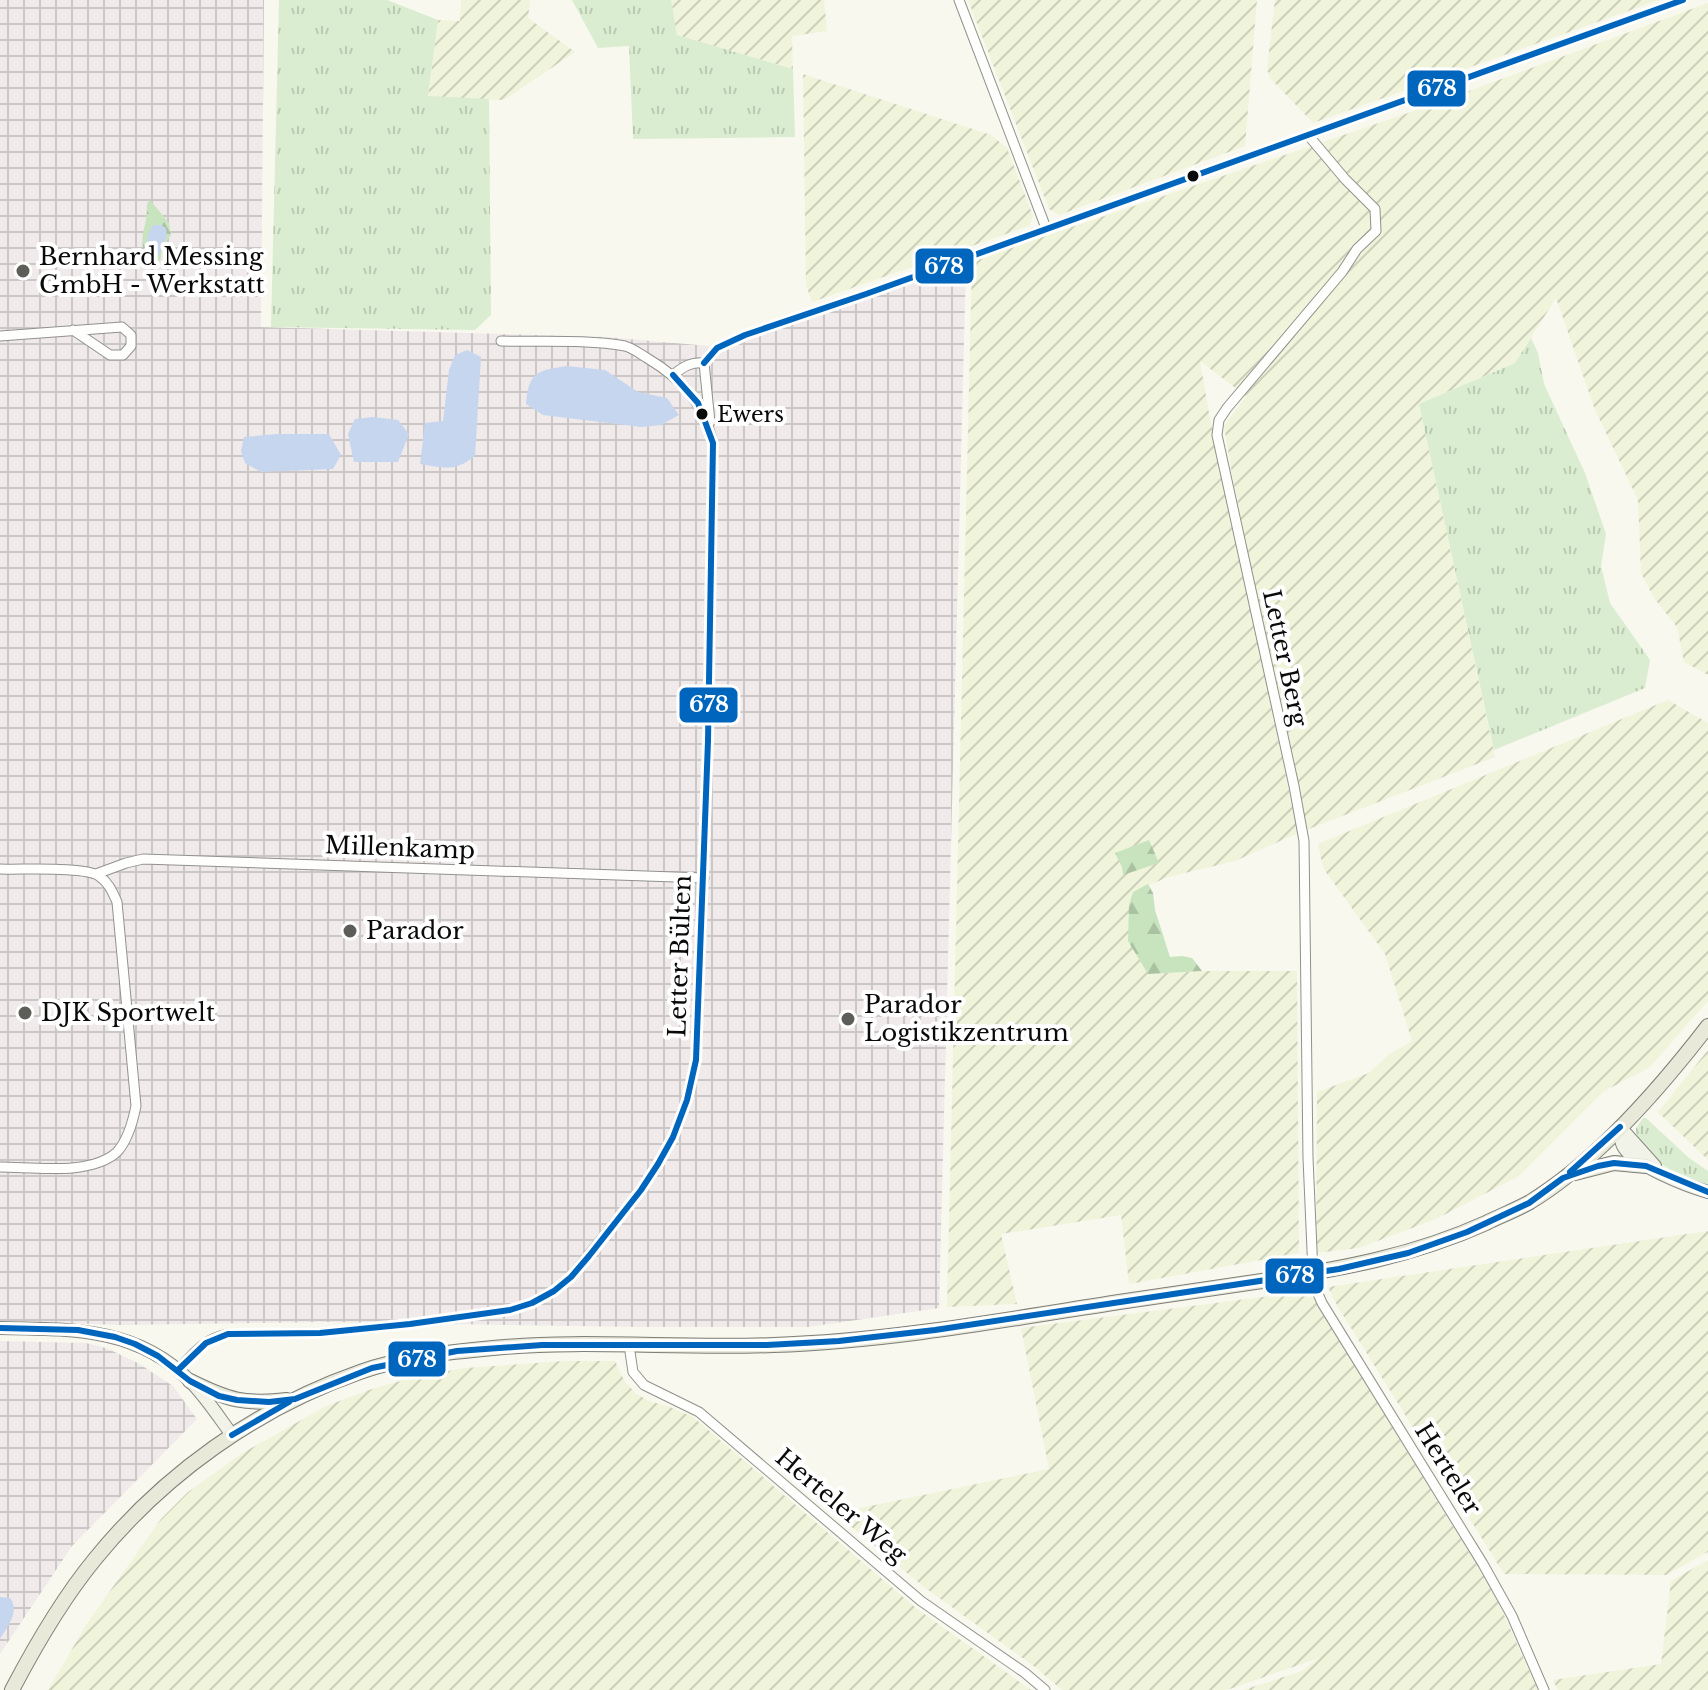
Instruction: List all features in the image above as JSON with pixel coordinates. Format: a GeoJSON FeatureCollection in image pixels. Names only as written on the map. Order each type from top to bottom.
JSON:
{"type":"FeatureCollection","features":[{"type":"Feature","properties":{"kind":"main road"},"geometry":{"type":"LineString","coordinates":[[12,1690],[53,1620],[93,1561],[173,1479],[232,1435],[295,1399],[361,1372],[435,1355],[512,1346],[767,1345],[879,1337],[1366,1264],[1438,1243],[1529,1203],[1563,1178],[1620,1127],[1708,1026]]}},
{"type":"Feature","properties":{"kind":"main road"},"geometry":{"type":"LineString","coordinates":[[1563,1178],[1614,1163],[1646,1166]]}},
{"type":"Feature","properties":{"kind":"main road"},"geometry":{"type":"LineString","coordinates":[[190,1381],[219,1396],[237,1400],[269,1402],[295,1399]]}},
{"type":"Feature","properties":{"kind":"street"},"geometry":{"type":"LineString","coordinates":[[959,0],[1046,228]]}},
{"type":"Feature","properties":{"kind":"street"},"geometry":{"type":"LineString","coordinates":[[711,433],[704,363],[717,348],[745,335],[1683,0]]}},
{"type":"Feature","properties":{"kind":"street","name":"Letter Berg"},"geometry":{"type":"LineString","coordinates":[[1308,135],[1375,209],[1376,231],[1357,249],[1342,272],[1227,408],[1219,420],[1217,435],[1304,841],[1308,1158],[1313,1273]]}},
{"type":"Feature","properties":{"kind":"street"},"geometry":{"type":"LineString","coordinates":[[0,336],[73,330],[122,327],[131,335],[131,346],[123,355],[110,355],[73,330]]}},
{"type":"Feature","properties":{"kind":"street","name":"Letter Bülten"},"geometry":{"type":"LineString","coordinates":[[178,1370],[203,1344],[213,1337],[228,1334],[320,1333],[410,1324],[510,1310],[532,1303],[571,1277],[641,1190],[673,1137],[687,1100],[696,1060],[704,878],[713,474],[711,433],[698,403],[673,375],[628,347],[501,341]]}},
{"type":"Feature","properties":{"kind":"street"},"geometry":{"type":"LineString","coordinates":[[673,375],[683,366],[694,362],[704,363]]}},
{"type":"Feature","properties":{"kind":"street","name":"Millenkamp"},"geometry":{"type":"LineString","coordinates":[[96,874],[143,859],[704,878]]}},
{"type":"Feature","properties":{"kind":"street"},"geometry":{"type":"LineString","coordinates":[[0,869],[81,871],[96,874],[109,884],[117,902],[136,1106],[132,1126],[118,1151],[106,1160],[75,1168],[0,1167]]}},
{"type":"Feature","properties":{"kind":"street"},"geometry":{"type":"LineString","coordinates":[[1620,1127],[1621,1141],[1631,1156],[1646,1166],[1708,1192]]}},
{"type":"Feature","properties":{"kind":"street"},"geometry":{"type":"LineString","coordinates":[[1620,1127],[1664,1173]]}},
{"type":"Feature","properties":{"kind":"street","name":"Herteler"},"geometry":{"type":"LineString","coordinates":[[1313,1273],[1322,1303],[1512,1616],[1544,1690]]}},
{"type":"Feature","properties":{"kind":"street"},"geometry":{"type":"LineString","coordinates":[[0,1328],[78,1330],[109,1335],[146,1349],[190,1381],[232,1435]]}},
{"type":"Feature","properties":{"kind":"street","name":"Herteler Weg"},"geometry":{"type":"LineString","coordinates":[[629,1345],[633,1372],[644,1385],[699,1412],[921,1601],[1045,1690]]}},
{"type":"Feature","properties":{"kind":"shaded area"},"geometry":{"type":"Polygon","coordinates":[[[0,0],[264,0],[261,327],[606,337],[721,347],[966,264],[939,1308],[808,1327],[327,1322],[121,1325],[0,1321],[0,0]]]}},
{"type":"Feature","properties":{"kind":"shaded area"},"geometry":{"type":"Polygon","coordinates":[[[0,1341],[86,1343],[106,1348],[138,1363],[173,1386],[197,1419],[72,1546],[0,1654],[0,1341]]]}},
{"type":"Feature","properties":{"kind":"green space"},"geometry":{"type":"Polygon","coordinates":[[[279,0],[387,0],[438,20],[428,96],[489,99],[491,315],[475,330],[271,327],[279,0]]]}},
{"type":"Feature","properties":{"kind":"green space"},"geometry":{"type":"Polygon","coordinates":[[[461,0],[530,0],[528,18],[575,52],[504,100],[428,97],[438,20],[460,21],[461,0]]]}},
{"type":"Feature","properties":{"kind":"green space"},"geometry":{"type":"Polygon","coordinates":[[[572,0],[671,0],[677,35],[793,69],[795,137],[633,139],[629,46],[598,48],[572,0]]]}},
{"type":"Feature","properties":{"kind":"green space"},"geometry":{"type":"Polygon","coordinates":[[[671,0],[824,0],[827,31],[792,36],[793,69],[677,35],[671,0]]]}},
{"type":"Feature","properties":{"kind":"green space"},"geometry":{"type":"Polygon","coordinates":[[[968,0],[1257,0],[1245,146],[1059,215],[1049,209],[968,0]]]}},
{"type":"Feature","properties":{"kind":"green space"},"geometry":{"type":"Polygon","coordinates":[[[1275,0],[1659,0],[1313,123],[1270,78],[1267,69],[1275,0]]]}},
{"type":"Feature","properties":{"kind":"green space"},"geometry":{"type":"Polygon","coordinates":[[[1708,3],[1708,675],[1684,662],[1677,627],[1654,598],[1641,573],[1638,500],[1595,410],[1556,298],[1515,363],[1419,404],[1495,757],[1306,830],[1224,426],[1246,396],[1200,361],[1298,833],[1235,861],[1168,877],[1133,892],[1148,974],[1297,971],[1299,1253],[1129,1284],[1121,1215],[1001,1234],[1017,1304],[947,1307],[972,261],[1420,109],[1708,3]]]}},
{"type":"Feature","properties":{"kind":"green space"},"geometry":{"type":"Polygon","coordinates":[[[803,74],[991,135],[1007,148],[1033,216],[1029,226],[812,302],[806,285],[803,74]]]}},
{"type":"Feature","properties":{"kind":"green space"},"geometry":{"type":"Polygon","coordinates":[[[150,200],[169,223],[171,235],[162,249],[160,263],[153,265],[145,262],[142,244],[150,200]]]}},
{"type":"Feature","properties":{"kind":"green space"},"geometry":{"type":"Polygon","coordinates":[[[1531,338],[1538,353],[1544,384],[1585,473],[1606,534],[1601,566],[1610,603],[1650,660],[1645,688],[1494,750],[1419,404],[1515,363],[1531,338]]]}},
{"type":"Feature","properties":{"kind":"green space"},"geometry":{"type":"Polygon","coordinates":[[[1668,700],[1708,723],[1708,1001],[1649,1068],[1604,1091],[1519,1176],[1436,1219],[1359,1248],[1316,1253],[1317,1092],[1369,1073],[1388,1055],[1412,1041],[1385,954],[1323,868],[1318,844],[1668,700]]]}},
{"type":"Feature","properties":{"kind":"green space"},"geometry":{"type":"Polygon","coordinates":[[[1149,840],[1159,863],[1123,875],[1115,853],[1149,840]]]}},
{"type":"Feature","properties":{"kind":"green space"},"geometry":{"type":"Polygon","coordinates":[[[1148,884],[1170,957],[1192,958],[1202,971],[1148,974],[1128,941],[1129,905],[1133,892],[1148,884]]]}},
{"type":"Feature","properties":{"kind":"green space"},"geometry":{"type":"Polygon","coordinates":[[[1708,1050],[1708,1160],[1658,1112],[1708,1050]]]}},
{"type":"Feature","properties":{"kind":"green space"},"geometry":{"type":"Polygon","coordinates":[[[1643,1118],[1708,1171],[1708,1185],[1663,1165],[1643,1148],[1636,1128],[1643,1118]]]}},
{"type":"Feature","properties":{"kind":"green space"},"geometry":{"type":"Polygon","coordinates":[[[1708,1231],[1708,1552],[1666,1575],[1504,1574],[1328,1287],[1708,1231]]]}},
{"type":"Feature","properties":{"kind":"green space"},"geometry":{"type":"Polygon","coordinates":[[[1309,1291],[1494,1593],[1538,1690],[1243,1690],[1302,1671],[1319,1658],[1227,1690],[1062,1690],[924,1587],[842,1519],[846,1511],[1049,1469],[1021,1328],[1309,1291]]]}},
{"type":"Feature","properties":{"kind":"green space"},"geometry":{"type":"Polygon","coordinates":[[[615,1361],[624,1380],[635,1393],[693,1417],[917,1609],[1031,1690],[48,1690],[86,1625],[161,1519],[188,1492],[241,1454],[326,1406],[372,1389],[418,1376],[466,1368],[615,1361]]]}},
{"type":"Feature","properties":{"kind":"green space"},"geometry":{"type":"Polygon","coordinates":[[[1708,1560],[1708,1690],[1558,1690],[1553,1680],[1661,1664],[1671,1581],[1708,1560]]]}},
{"type":"Feature","properties":{"kind":"water"},"geometry":{"type":"Polygon","coordinates":[[[153,225],[166,228],[167,235],[158,257],[154,258],[150,257],[147,245],[153,225]]]}},
{"type":"Feature","properties":{"kind":"water"},"geometry":{"type":"Polygon","coordinates":[[[467,350],[481,357],[475,456],[449,468],[420,464],[425,423],[443,421],[449,370],[455,355],[467,350]]]}},
{"type":"Feature","properties":{"kind":"water"},"geometry":{"type":"Polygon","coordinates":[[[566,366],[605,370],[638,392],[667,398],[679,415],[661,425],[641,427],[543,415],[526,404],[529,385],[536,375],[566,366]]]}},
{"type":"Feature","properties":{"kind":"water"},"geometry":{"type":"Polygon","coordinates":[[[373,417],[398,420],[409,434],[398,462],[354,462],[348,434],[355,419],[373,417]]]}},
{"type":"Feature","properties":{"kind":"water"},"geometry":{"type":"Polygon","coordinates":[[[329,434],[341,455],[333,469],[261,472],[245,463],[241,451],[244,437],[329,434]]]}},
{"type":"Feature","properties":{"kind":"water"},"geometry":{"type":"Polygon","coordinates":[[[0,1597],[10,1598],[14,1608],[0,1639],[0,1597]]]}},
{"type":"Feature","properties":{"kind":"transit line","name":"678"},"geometry":{"type":"LineString","coordinates":[[704,363],[717,348],[745,335],[1683,0]]}},
{"type":"Feature","properties":{"kind":"transit line","name":"678"},"geometry":{"type":"LineString","coordinates":[[178,1370],[206,1343],[228,1334],[320,1333],[410,1324],[510,1310],[532,1303],[571,1277],[589,1256],[641,1190],[673,1137],[687,1100],[696,1060],[708,741],[713,443],[698,403],[673,375]]}},
{"type":"Feature","properties":{"kind":"transit line","name":"678"},"geometry":{"type":"LineString","coordinates":[[1570,1172],[1620,1127]]}},
{"type":"Feature","properties":{"kind":"transit line","name":"678"},"geometry":{"type":"LineString","coordinates":[[0,1328],[78,1330],[115,1337],[158,1356],[190,1381],[219,1396],[269,1402],[295,1399],[372,1368],[457,1351],[542,1345],[767,1345],[839,1341],[935,1330],[1339,1269],[1408,1253],[1467,1232],[1529,1203],[1563,1178],[1614,1163],[1646,1166],[1708,1192]]}},
{"type":"Feature","properties":{"kind":"transit line","name":"678"},"geometry":{"type":"LineString","coordinates":[[232,1435],[289,1402]]}},
{"type":"Feature","properties":{"kind":"place","name":"Bernhard Messing GmbH - Werkstatt"},"geometry":{"type":"Point","coordinates":[23,271]}},
{"type":"Feature","properties":{"kind":"place","name":"Ewers"},"geometry":{"type":"Point","coordinates":[702,414]}},
{"type":"Feature","properties":{"kind":"place","name":"Parador"},"geometry":{"type":"Point","coordinates":[350,931]}},
{"type":"Feature","properties":{"kind":"place","name":"DJK Sportwelt"},"geometry":{"type":"Point","coordinates":[25,1013]}},
{"type":"Feature","properties":{"kind":"place","name":"Parador Logistikzentrum"},"geometry":{"type":"Point","coordinates":[848,1019]}}]}
